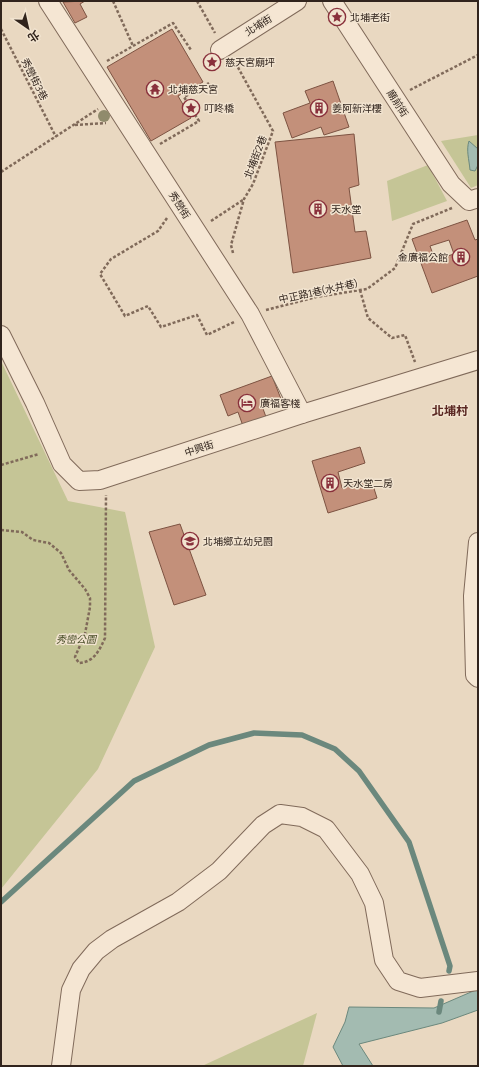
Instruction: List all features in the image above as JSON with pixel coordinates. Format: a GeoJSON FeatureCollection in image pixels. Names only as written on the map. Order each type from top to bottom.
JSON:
{"type":"FeatureCollection","features":[{"type":"Feature","properties":{"kind":"street","name":"秀巒街"},"geometry":{"type":"LineString","coordinates":[[48,1],[250,314],[302,414]]}},
{"type":"Feature","properties":{"kind":"street","name":"北埔街"},"geometry":{"type":"LineString","coordinates":[[223,48],[297,1]]}},
{"type":"Feature","properties":{"kind":"street","name":"廟前街"},"geometry":{"type":"LineString","coordinates":[[332,1],[451,184],[473,200]]}},
{"type":"Feature","properties":{"kind":"street","name":"中興街"},"geometry":{"type":"LineString","coordinates":[[1,335],[36,403],[62,464],[79,481],[100,480],[302,414],[478,360]]}},
{"type":"Feature","properties":{"kind":"street"},"geometry":{"type":"LineString","coordinates":[[478,542],[474,596],[475,676],[478,678]]}},
{"type":"Feature","properties":{"kind":"street"},"geometry":{"type":"LineString","coordinates":[[61,1066],[71,990],[81,969],[96,951],[112,939],[184,898],[219,871],[263,825],[280,814],[302,816],[326,829],[360,874],[374,903],[384,960],[398,981],[420,988],[478,981]]}},
{"type":"Feature","properties":{"kind":"path"},"geometry":{"type":"LineString","coordinates":[[113,1],[133,46]]}},
{"type":"Feature","properties":{"kind":"path"},"geometry":{"type":"LineString","coordinates":[[196,1],[223,48]]}},
{"type":"Feature","properties":{"kind":"path"},"geometry":{"type":"LineString","coordinates":[[93,70],[173,23],[191,50]]}},
{"type":"Feature","properties":{"kind":"path","name":"秀巒街3巷"},"geometry":{"type":"LineString","coordinates":[[1,29],[56,137]]}},
{"type":"Feature","properties":{"kind":"path","name":"北埔街2巷"},"geometry":{"type":"LineString","coordinates":[[223,48],[273,131],[253,184],[244,199],[231,245],[236,267],[225,275]]}},
{"type":"Feature","properties":{"kind":"path"},"geometry":{"type":"LineString","coordinates":[[395,98],[478,55]]}},
{"type":"Feature","properties":{"kind":"path"},"geometry":{"type":"LineString","coordinates":[[146,152],[199,121],[184,97],[209,83]]}},
{"type":"Feature","properties":{"kind":"path"},"geometry":{"type":"LineString","coordinates":[[1,172],[112,99]]}},
{"type":"Feature","properties":{"kind":"path"},"geometry":{"type":"LineString","coordinates":[[73,125],[126,122]]}},
{"type":"Feature","properties":{"kind":"path"},"geometry":{"type":"LineString","coordinates":[[196,231],[244,199]]}},
{"type":"Feature","properties":{"kind":"path","name":"中正路1巷(水井巷)"},"geometry":{"type":"LineString","coordinates":[[178,202],[158,231],[111,259],[100,274],[125,316],[148,306],[161,327],[197,316],[207,334],[250,314],[316,297],[367,289],[395,268],[413,224],[473,200]]}},
{"type":"Feature","properties":{"kind":"path"},"geometry":{"type":"LineString","coordinates":[[360,290],[368,318],[392,338],[405,335],[421,378]]}},
{"type":"Feature","properties":{"kind":"path"},"geometry":{"type":"LineString","coordinates":[[1,465],[56,449]]}},
{"type":"Feature","properties":{"kind":"path"},"geometry":{"type":"LineString","coordinates":[[1,530],[22,532],[33,540],[49,544],[61,553],[69,570],[85,589],[90,598],[90,607],[84,634],[75,657],[79,663],[86,662],[97,655],[105,638],[107,497],[100,480]]}},
{"type":"Feature","properties":{"kind":"green space"},"geometry":{"type":"Polygon","coordinates":[[[478,135],[478,185],[471,188],[441,141],[478,135]]]}},
{"type":"Feature","properties":{"kind":"green space"},"geometry":{"type":"Polygon","coordinates":[[[428,165],[447,201],[392,221],[387,181],[428,165]]]}},
{"type":"Feature","properties":{"kind":"green space","name":"秀巒公園"},"geometry":{"type":"Polygon","coordinates":[[[1,361],[68,501],[125,512],[155,647],[98,769],[1,889],[1,361]]]}},
{"type":"Feature","properties":{"kind":"green space"},"geometry":{"type":"Polygon","coordinates":[[[317,1013],[303,1066],[202,1066],[317,1013]]]}},
{"type":"Feature","properties":{"kind":"shaded area"},"geometry":{"type":"Polygon","coordinates":[[[469,141],[478,149],[478,165],[475,171],[470,170],[468,151],[469,141]]]}},
{"type":"Feature","properties":{"kind":"shaded area"},"geometry":{"type":"Polygon","coordinates":[[[478,989],[478,1010],[442,1023],[359,1044],[373,1066],[343,1066],[333,1047],[345,1022],[349,1007],[434,1008],[478,989]]]}},
{"type":"Feature","properties":{"kind":"building"},"geometry":{"type":"Polygon","coordinates":[[[85,1],[80,4],[87,17],[75,23],[63,2],[85,1]]]}},
{"type":"Feature","properties":{"kind":"building","name":"北埔慈天宮"},"geometry":{"type":"Polygon","coordinates":[[[172,29],[203,82],[178,96],[191,118],[151,141],[107,67],[172,29]]]}},
{"type":"Feature","properties":{"kind":"building","name":"姜阿新洋樓"},"geometry":{"type":"Polygon","coordinates":[[[333,81],[349,127],[324,135],[321,127],[292,138],[283,113],[310,103],[305,91],[333,81]]]}},
{"type":"Feature","properties":{"kind":"building","name":"天水堂"},"geometry":{"type":"Polygon","coordinates":[[[354,134],[359,185],[349,188],[355,232],[366,231],[371,258],[293,273],[275,142],[354,134]]]}},
{"type":"Feature","properties":{"kind":"building","name":"金廣福公館"},"geometry":{"type":"Polygon","coordinates":[[[467,220],[475,240],[478,239],[478,276],[432,293],[412,239],[467,220]],[[449,240],[430,246],[435,260],[454,254],[449,240]]]}},
{"type":"Feature","properties":{"kind":"building","name":"廣福客棧"},"geometry":{"type":"Polygon","coordinates":[[[272,376],[281,399],[262,406],[266,417],[243,426],[238,412],[228,416],[220,395],[272,376]]]}},
{"type":"Feature","properties":{"kind":"building","name":"天水堂二房"},"geometry":{"type":"Polygon","coordinates":[[[360,447],[365,463],[338,472],[342,488],[371,479],[377,498],[328,513],[312,461],[360,447]]]}},
{"type":"Feature","properties":{"kind":"building"},"geometry":{"type":"Polygon","coordinates":[[[180,524],[206,595],[174,605],[149,532],[180,524]]]}},
{"type":"Feature","properties":{"kind":"waterway"},"geometry":{"type":"LineString","coordinates":[[1,902],[134,781],[209,745],[254,733],[302,735],[335,749],[359,771],[409,842],[450,966],[449,971]]}},
{"type":"Feature","properties":{"kind":"waterway"},"geometry":{"type":"LineString","coordinates":[[439,1012],[441,1001]]}},
{"type":"Feature","properties":{"kind":"place","name":"北埔老街"},"geometry":{"type":"Point","coordinates":[337,17]}},
{"type":"Feature","properties":{"kind":"place","name":"慈天宮廟坪"},"geometry":{"type":"Point","coordinates":[212,62]}},
{"type":"Feature","properties":{"kind":"place","name":"北埔慈天宮"},"geometry":{"type":"Point","coordinates":[155,89]}},
{"type":"Feature","properties":{"kind":"place","name":"叮咚橋"},"geometry":{"type":"Point","coordinates":[191,108]}},
{"type":"Feature","properties":{"kind":"place","name":"姜阿新洋樓"},"geometry":{"type":"Point","coordinates":[319,108]}},
{"type":"Feature","properties":{"kind":"place","name":"天水堂"},"geometry":{"type":"Point","coordinates":[318,209]}},
{"type":"Feature","properties":{"kind":"place","name":"金廣福公館"},"geometry":{"type":"Point","coordinates":[461,257]}},
{"type":"Feature","properties":{"kind":"place","name":"廣福客棧"},"geometry":{"type":"Point","coordinates":[247,403]}},
{"type":"Feature","properties":{"kind":"place","name":"天水堂二房"},"geometry":{"type":"Point","coordinates":[330,483]}},
{"type":"Feature","properties":{"kind":"place","name":"北埔鄉立幼兒園"},"geometry":{"type":"Point","coordinates":[190,541]}},
{"type":"Feature","properties":{"kind":"district","name":"北埔村"},"geometry":{"type":"Point","coordinates":[450,411]}}]}
